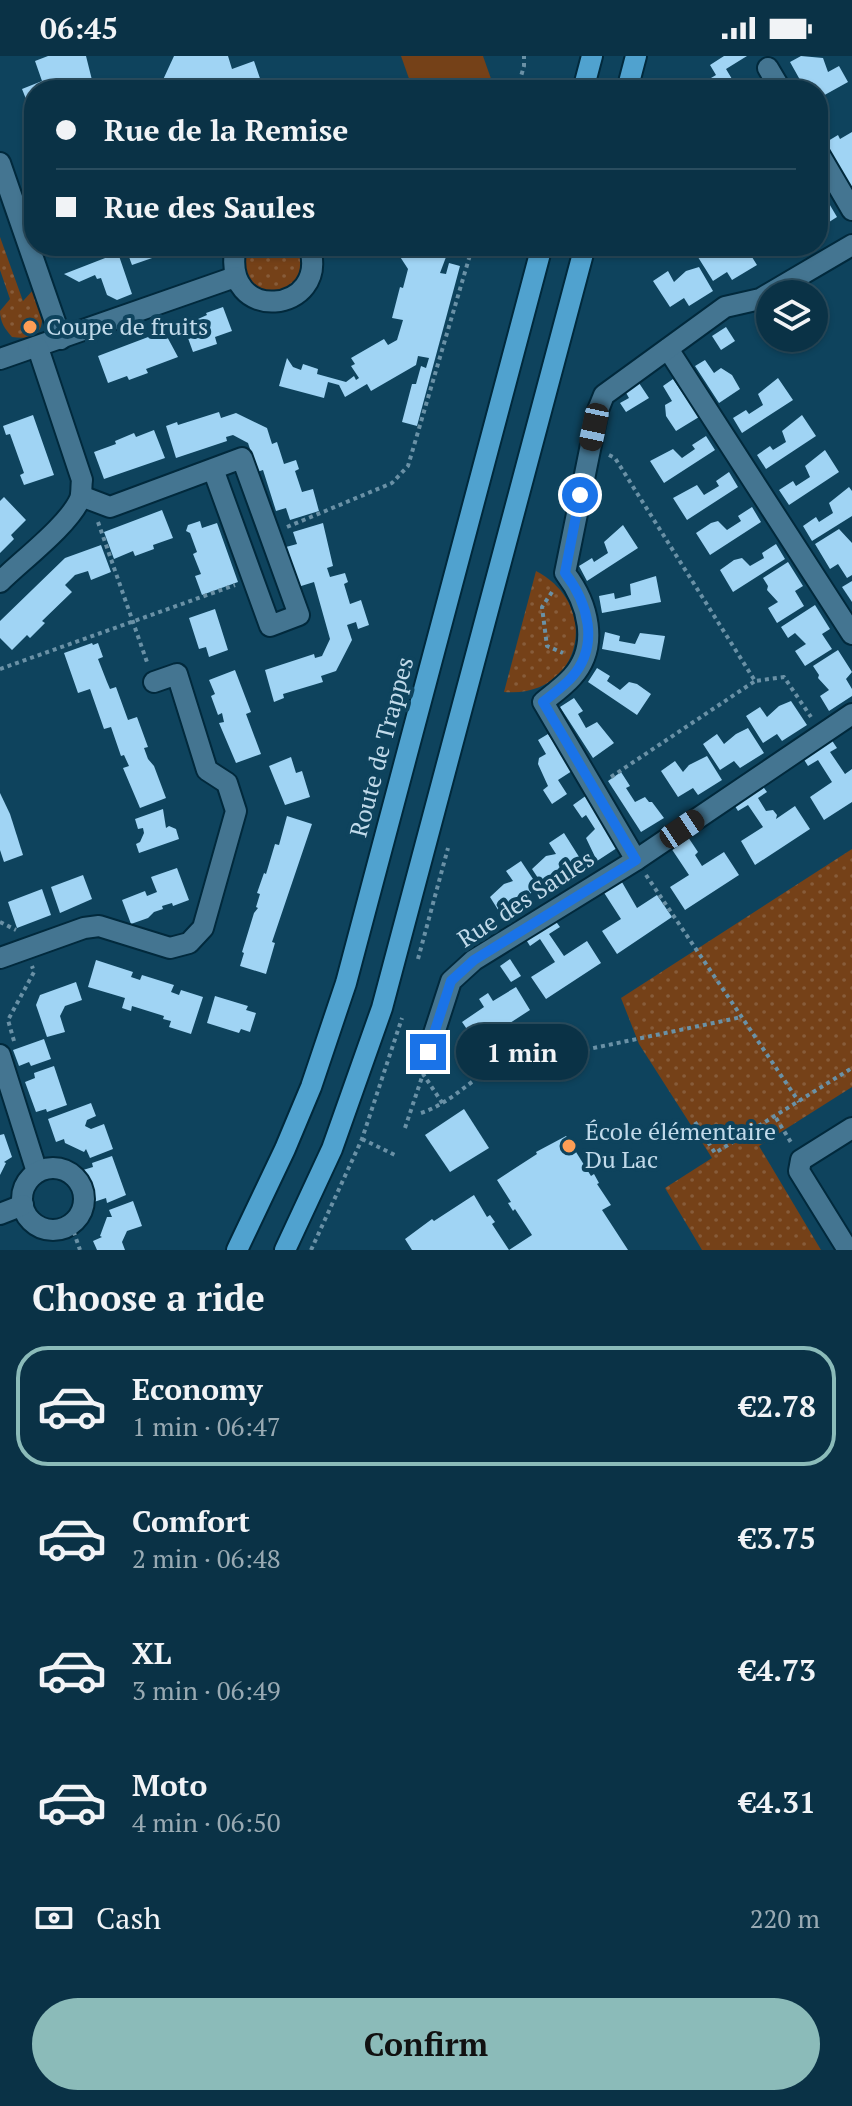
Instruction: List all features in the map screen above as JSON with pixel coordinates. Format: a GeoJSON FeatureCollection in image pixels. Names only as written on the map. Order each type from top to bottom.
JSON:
{"type":"FeatureCollection","features":[{"type":"Feature","properties":{"kind":"main road"},"geometry":{"type":"LineString","coordinates":[[586,80],[592,56]]}},
{"type":"Feature","properties":{"kind":"main road"},"geometry":{"type":"LineString","coordinates":[[630,80],[636,56]]}},
{"type":"Feature","properties":{"kind":"main road","name":"Route de Trappes"},"geometry":{"type":"LineString","coordinates":[[237,1250],[306,1100],[346,983],[539,256]]}},
{"type":"Feature","properties":{"kind":"main road"},"geometry":{"type":"LineString","coordinates":[[285,1250],[332,1149],[382,1008],[582,256]]}},
{"type":"Feature","properties":{"kind":"street"},"geometry":{"type":"LineString","coordinates":[[768,68],[775,80]]}},
{"type":"Feature","properties":{"kind":"street"},"geometry":{"type":"LineString","coordinates":[[0,163],[24,232]]}},
{"type":"Feature","properties":{"kind":"street"},"geometry":{"type":"LineString","coordinates":[[828,169],[852,210]]}},
{"type":"Feature","properties":{"kind":"street"},"geometry":{"type":"LineString","coordinates":[[636,860],[543,702],[573,676],[588,641],[585,604],[565,573],[590,443],[604,395],[725,307],[760,299],[852,245]]}},
{"type":"Feature","properties":{"kind":"street"},"geometry":{"type":"LineString","coordinates":[[32,256],[61,339]]}},
{"type":"Feature","properties":{"kind":"street"},"geometry":{"type":"LineString","coordinates":[[234,256],[235,277],[244,291],[257,300],[272,303],[298,293],[308,280],[313,265],[311,256]]}},
{"type":"Feature","properties":{"kind":"street"},"geometry":{"type":"LineString","coordinates":[[0,358],[38,348],[235,277]]}},
{"type":"Feature","properties":{"kind":"street"},"geometry":{"type":"LineString","coordinates":[[0,582],[62,523],[81,496],[82,480],[38,348]]}},
{"type":"Feature","properties":{"kind":"street"},"geometry":{"type":"LineString","coordinates":[[668,349],[852,634]]}},
{"type":"Feature","properties":{"kind":"street"},"geometry":{"type":"LineString","coordinates":[[81,496],[110,507],[242,458],[299,615],[270,626],[213,469]]}},
{"type":"Feature","properties":{"kind":"street"},"geometry":{"type":"LineString","coordinates":[[0,958],[84,928],[99,926],[170,948],[189,943],[203,928],[236,811],[227,783],[207,770],[177,674],[154,682]]}},
{"type":"Feature","properties":{"kind":"street","name":"Rue des Saules"},"geometry":{"type":"LineString","coordinates":[[428,1052],[451,981],[474,960],[636,860],[852,714]]}},
{"type":"Feature","properties":{"kind":"street"},"geometry":{"type":"LineString","coordinates":[[7,1048],[37,1172]]}},
{"type":"Feature","properties":{"kind":"street"},"geometry":{"type":"LineString","coordinates":[[848,1250],[799,1171],[801,1160],[852,1128]]}},
{"type":"Feature","properties":{"kind":"street"},"geometry":{"type":"LineString","coordinates":[[58,1168],[67,1171],[82,1187],[82,1207],[71,1224],[51,1230],[33,1222],[23,1205],[25,1186],[37,1172],[58,1168]]}},
{"type":"Feature","properties":{"kind":"street"},"geometry":{"type":"LineString","coordinates":[[0,1214],[23,1205]]}},
{"type":"Feature","properties":{"kind":"path"},"geometry":{"type":"LineString","coordinates":[[520,80],[524,56]]}},
{"type":"Feature","properties":{"kind":"path"},"geometry":{"type":"LineString","coordinates":[[270,534],[392,483],[408,466],[470,256]]}},
{"type":"Feature","properties":{"kind":"path"},"geometry":{"type":"LineString","coordinates":[[590,443],[615,458],[755,681]]}},
{"type":"Feature","properties":{"kind":"path"},"geometry":{"type":"LineString","coordinates":[[81,496],[98,521],[154,682]]}},
{"type":"Feature","properties":{"kind":"path"},"geometry":{"type":"LineString","coordinates":[[565,573],[542,607],[547,646],[582,661]]}},
{"type":"Feature","properties":{"kind":"path"},"geometry":{"type":"LineString","coordinates":[[0,669],[253,579]]}},
{"type":"Feature","properties":{"kind":"path"},"geometry":{"type":"LineString","coordinates":[[594,788],[755,681],[784,677],[822,734]]}},
{"type":"Feature","properties":{"kind":"path"},"geometry":{"type":"LineString","coordinates":[[636,860],[799,1102]]}},
{"type":"Feature","properties":{"kind":"path"},"geometry":{"type":"LineString","coordinates":[[0,922],[19,931],[34,972],[8,1020],[7,1048]]}},
{"type":"Feature","properties":{"kind":"path"},"geometry":{"type":"LineString","coordinates":[[421,1113],[443,1104],[468,1082],[496,1065],[527,1072],[565,1054],[742,1017]]}},
{"type":"Feature","properties":{"kind":"path"},"geometry":{"type":"LineString","coordinates":[[695,1122],[715,1153],[852,1068]]}},
{"type":"Feature","properties":{"kind":"path"},"geometry":{"type":"LineString","coordinates":[[405,1128],[423,1074],[443,1104]]}},
{"type":"Feature","properties":{"kind":"path"},"geometry":{"type":"LineString","coordinates":[[775,1117],[801,1160]]}},
{"type":"Feature","properties":{"kind":"path"},"geometry":{"type":"LineString","coordinates":[[362,1139],[395,1155]]}},
{"type":"Feature","properties":{"kind":"path"},"geometry":{"type":"LineString","coordinates":[[71,1224],[80,1250]]}},
{"type":"Feature","properties":{"kind":"shaded area"},"geometry":{"type":"Polygon","coordinates":[[[401,56],[483,56],[491,80],[409,80],[401,56]]]}},
{"type":"Feature","properties":{"kind":"shaded area"},"geometry":{"type":"Polygon","coordinates":[[[0,237],[23,301],[35,288],[42,324],[33,336],[12,337],[2,322],[0,311],[10,299],[0,270],[0,237]]]}},
{"type":"Feature","properties":{"kind":"shaded area"},"geometry":{"type":"Polygon","coordinates":[[[243,256],[304,256],[306,265],[292,291],[265,296],[244,282],[243,256]]]}},
{"type":"Feature","properties":{"kind":"shaded area"},"geometry":{"type":"Polygon","coordinates":[[[536,571],[557,587],[570,606],[576,627],[574,647],[566,666],[551,681],[530,690],[504,692],[536,571]]]}},
{"type":"Feature","properties":{"kind":"shaded area"},"geometry":{"type":"Polygon","coordinates":[[[852,849],[852,1087],[759,1146],[821,1250],[702,1250],[665,1188],[712,1158],[639,1044],[621,998],[852,849]]]}},
{"type":"Feature","properties":{"kind":"building"},"geometry":{"type":"Polygon","coordinates":[[[48,56],[86,56],[92,80],[42,80],[35,61],[48,56]]]}},
{"type":"Feature","properties":{"kind":"building"},"geometry":{"type":"Polygon","coordinates":[[[174,56],[228,56],[232,69],[254,61],[261,80],[163,80],[174,56]]]}},
{"type":"Feature","properties":{"kind":"building"},"geometry":{"type":"Polygon","coordinates":[[[724,56],[747,56],[726,69],[733,80],[712,80],[716,75],[710,65],[724,56]]]}},
{"type":"Feature","properties":{"kind":"building"},"geometry":{"type":"Polygon","coordinates":[[[801,56],[823,58],[828,72],[839,66],[848,82],[828,93],[828,80],[800,80],[790,62],[801,56]]]}},
{"type":"Feature","properties":{"kind":"building"},"geometry":{"type":"Polygon","coordinates":[[[852,132],[852,192],[828,152],[828,141],[838,135],[840,139],[852,132]]]}},
{"type":"Feature","properties":{"kind":"building"},"geometry":{"type":"Polygon","coordinates":[[[828,202],[837,217],[828,223],[828,202]]]}},
{"type":"Feature","properties":{"kind":"building"},"geometry":{"type":"Polygon","coordinates":[[[110,256],[119,256],[132,294],[117,300],[107,295],[101,278],[97,279],[95,275],[79,282],[64,274],[110,256]]]}},
{"type":"Feature","properties":{"kind":"building"},"geometry":{"type":"Polygon","coordinates":[[[129,256],[158,256],[132,265],[129,256]]]}},
{"type":"Feature","properties":{"kind":"building"},"geometry":{"type":"Polygon","coordinates":[[[400,256],[445,256],[440,273],[446,274],[449,263],[460,266],[417,426],[402,422],[412,384],[416,384],[421,366],[426,368],[429,358],[418,356],[416,365],[371,391],[367,384],[345,397],[339,385],[328,382],[324,398],[279,386],[287,358],[293,367],[301,370],[303,364],[318,369],[317,374],[346,382],[354,376],[356,380],[359,378],[351,366],[355,364],[351,358],[384,339],[388,345],[397,340],[403,320],[392,318],[408,269],[400,256]]]}},
{"type":"Feature","properties":{"kind":"building"},"geometry":{"type":"Polygon","coordinates":[[[697,256],[751,256],[757,265],[732,280],[727,272],[713,281],[697,256]]]}},
{"type":"Feature","properties":{"kind":"building"},"geometry":{"type":"Polygon","coordinates":[[[699,267],[713,291],[689,306],[684,298],[670,307],[653,281],[668,271],[674,282],[686,271],[699,267]]]}},
{"type":"Feature","properties":{"kind":"building"},"geometry":{"type":"Polygon","coordinates":[[[223,307],[232,331],[215,337],[217,344],[193,352],[184,327],[199,322],[198,319],[206,313],[223,307]]]}},
{"type":"Feature","properties":{"kind":"building"},"geometry":{"type":"Polygon","coordinates":[[[726,327],[735,341],[721,350],[712,336],[726,327]]]}},
{"type":"Feature","properties":{"kind":"building"},"geometry":{"type":"Polygon","coordinates":[[[164,331],[178,357],[146,369],[148,373],[108,383],[98,356],[164,331]]]}},
{"type":"Feature","properties":{"kind":"building"},"geometry":{"type":"Polygon","coordinates":[[[705,360],[714,373],[721,368],[732,375],[740,389],[719,403],[695,366],[705,360]]]}},
{"type":"Feature","properties":{"kind":"building"},"geometry":{"type":"Polygon","coordinates":[[[778,378],[793,400],[742,433],[733,418],[746,410],[749,414],[763,405],[758,394],[778,378]]]}},
{"type":"Feature","properties":{"kind":"building"},"geometry":{"type":"Polygon","coordinates":[[[673,379],[699,417],[676,431],[666,416],[665,405],[672,401],[663,386],[673,379]]]}},
{"type":"Feature","properties":{"kind":"building"},"geometry":{"type":"Polygon","coordinates":[[[639,383],[649,398],[626,412],[620,403],[629,398],[625,391],[639,383]]]}},
{"type":"Feature","properties":{"kind":"building"},"geometry":{"type":"Polygon","coordinates":[[[219,412],[221,418],[236,413],[267,428],[272,444],[277,442],[284,464],[296,460],[299,469],[295,471],[302,492],[313,489],[319,511],[290,520],[286,508],[276,511],[263,470],[254,473],[248,443],[233,435],[226,437],[227,441],[176,458],[166,426],[219,412]]]}},
{"type":"Feature","properties":{"kind":"building"},"geometry":{"type":"Polygon","coordinates":[[[33,415],[54,475],[24,485],[20,475],[24,473],[10,434],[6,435],[3,426],[33,415]]]}},
{"type":"Feature","properties":{"kind":"building"},"geometry":{"type":"Polygon","coordinates":[[[802,415],[816,436],[766,469],[757,455],[770,446],[773,450],[786,442],[782,431],[802,415]]]}},
{"type":"Feature","properties":{"kind":"building"},"geometry":{"type":"Polygon","coordinates":[[[154,430],[165,458],[104,479],[94,452],[134,433],[136,437],[154,430]]]}},
{"type":"Feature","properties":{"kind":"building"},"geometry":{"type":"Polygon","coordinates":[[[706,436],[715,450],[664,483],[650,461],[673,449],[682,458],[695,449],[692,445],[706,436]]]}},
{"type":"Feature","properties":{"kind":"building"},"geometry":{"type":"Polygon","coordinates":[[[825,450],[839,472],[789,505],[779,490],[793,481],[796,486],[810,477],[805,466],[825,450]]]}},
{"type":"Feature","properties":{"kind":"building"},"geometry":{"type":"Polygon","coordinates":[[[729,472],[738,487],[687,520],[673,498],[697,485],[704,495],[719,486],[716,481],[729,472]]]}},
{"type":"Feature","properties":{"kind":"building"},"geometry":{"type":"Polygon","coordinates":[[[849,487],[852,491],[852,516],[812,541],[803,526],[816,517],[819,522],[833,513],[829,503],[849,487]]]}},
{"type":"Feature","properties":{"kind":"building"},"geometry":{"type":"Polygon","coordinates":[[[4,497],[26,520],[11,535],[14,539],[0,553],[0,501],[4,497]]]}},
{"type":"Feature","properties":{"kind":"building"},"geometry":{"type":"Polygon","coordinates":[[[752,507],[761,522],[710,555],[696,533],[718,521],[727,530],[741,521],[738,516],[752,507]]]}},
{"type":"Feature","properties":{"kind":"building"},"geometry":{"type":"Polygon","coordinates":[[[162,510],[173,538],[135,556],[133,551],[114,559],[104,532],[162,510]]]}},
{"type":"Feature","properties":{"kind":"building"},"geometry":{"type":"Polygon","coordinates":[[[200,521],[202,528],[217,523],[238,582],[202,595],[195,576],[201,574],[193,554],[197,552],[190,533],[186,531],[188,525],[200,521]]]}},
{"type":"Feature","properties":{"kind":"building"},"geometry":{"type":"Polygon","coordinates":[[[323,523],[333,566],[327,568],[330,577],[345,573],[348,582],[344,584],[350,604],[361,600],[369,625],[358,629],[356,622],[347,625],[352,640],[336,671],[321,676],[323,682],[283,694],[284,698],[274,702],[265,670],[314,654],[315,658],[322,656],[330,639],[314,582],[298,587],[286,547],[297,544],[293,532],[323,523]]]}},
{"type":"Feature","properties":{"kind":"building"},"geometry":{"type":"Polygon","coordinates":[[[623,525],[638,548],[587,581],[579,566],[592,558],[594,562],[608,553],[604,542],[623,525]]]}},
{"type":"Feature","properties":{"kind":"building"},"geometry":{"type":"Polygon","coordinates":[[[839,529],[852,543],[852,575],[847,578],[838,564],[830,569],[815,544],[839,529]]]}},
{"type":"Feature","properties":{"kind":"building"},"geometry":{"type":"Polygon","coordinates":[[[776,544],[785,559],[733,592],[720,570],[742,558],[750,566],[764,558],[762,553],[776,544]]]}},
{"type":"Feature","properties":{"kind":"building"},"geometry":{"type":"Polygon","coordinates":[[[101,545],[111,572],[91,580],[88,571],[75,575],[65,585],[72,592],[42,621],[45,623],[30,638],[27,635],[12,650],[0,638],[0,621],[65,558],[101,545]]]}},
{"type":"Feature","properties":{"kind":"building"},"geometry":{"type":"Polygon","coordinates":[[[788,562],[803,586],[795,591],[804,606],[777,623],[768,608],[778,602],[767,590],[763,578],[788,562]]]}},
{"type":"Feature","properties":{"kind":"building"},"geometry":{"type":"Polygon","coordinates":[[[656,576],[661,602],[602,613],[599,596],[614,593],[615,599],[631,595],[630,584],[656,576]]]}},
{"type":"Feature","properties":{"kind":"building"},"geometry":{"type":"Polygon","coordinates":[[[852,581],[852,602],[842,587],[852,581]]]}},
{"type":"Feature","properties":{"kind":"building"},"geometry":{"type":"Polygon","coordinates":[[[815,605],[830,629],[822,634],[832,649],[805,666],[795,651],[806,644],[795,633],[788,638],[781,627],[815,605]]]}},
{"type":"Feature","properties":{"kind":"building"},"geometry":{"type":"Polygon","coordinates":[[[215,609],[228,650],[209,657],[206,647],[199,649],[189,618],[215,609]]]}},
{"type":"Feature","properties":{"kind":"building"},"geometry":{"type":"Polygon","coordinates":[[[605,632],[620,636],[619,641],[635,644],[640,633],[665,636],[660,660],[602,649],[605,632]]]}},
{"type":"Feature","properties":{"kind":"building"},"geometry":{"type":"Polygon","coordinates":[[[98,643],[103,657],[98,659],[110,689],[116,687],[128,720],[137,717],[148,747],[144,748],[166,798],[140,808],[123,768],[129,766],[124,755],[121,756],[111,727],[104,729],[90,689],[78,693],[64,653],[98,643]]]}},
{"type":"Feature","properties":{"kind":"building"},"geometry":{"type":"Polygon","coordinates":[[[838,650],[852,672],[846,679],[852,696],[829,711],[820,696],[829,690],[818,678],[813,666],[838,650]]]}},
{"type":"Feature","properties":{"kind":"building"},"geometry":{"type":"Polygon","coordinates":[[[597,668],[610,676],[607,681],[620,690],[629,682],[651,694],[637,715],[588,682],[597,668]]]}},
{"type":"Feature","properties":{"kind":"building"},"geometry":{"type":"Polygon","coordinates":[[[235,670],[251,712],[246,714],[261,754],[236,763],[219,723],[224,722],[222,713],[218,715],[209,680],[235,670]]]}},
{"type":"Feature","properties":{"kind":"building"},"geometry":{"type":"Polygon","coordinates":[[[574,698],[583,711],[578,714],[586,728],[597,722],[614,743],[593,758],[560,707],[574,698]]]}},
{"type":"Feature","properties":{"kind":"building"},"geometry":{"type":"Polygon","coordinates":[[[791,701],[807,725],[782,741],[777,734],[763,743],[746,716],[760,707],[767,717],[779,706],[791,701]]]}},
{"type":"Feature","properties":{"kind":"building"},"geometry":{"type":"Polygon","coordinates":[[[748,728],[764,753],[740,768],[734,761],[720,770],[703,744],[717,734],[724,744],[748,728]]]}},
{"type":"Feature","properties":{"kind":"building"},"geometry":{"type":"Polygon","coordinates":[[[548,734],[572,771],[558,780],[567,794],[552,804],[543,790],[548,786],[538,764],[539,758],[546,754],[538,740],[548,734]]]}},
{"type":"Feature","properties":{"kind":"building"},"geometry":{"type":"Polygon","coordinates":[[[831,739],[837,748],[830,752],[845,774],[852,769],[852,802],[824,820],[810,797],[832,782],[818,760],[808,766],[803,758],[831,739]]]}},
{"type":"Feature","properties":{"kind":"building"},"geometry":{"type":"Polygon","coordinates":[[[707,756],[722,780],[698,795],[693,788],[678,797],[661,771],[675,761],[683,772],[689,765],[707,756]]]}},
{"type":"Feature","properties":{"kind":"building"},"geometry":{"type":"Polygon","coordinates":[[[291,757],[296,773],[302,771],[310,797],[285,805],[269,766],[291,757]]]}},
{"type":"Feature","properties":{"kind":"building"},"geometry":{"type":"Polygon","coordinates":[[[621,772],[635,802],[645,797],[664,818],[641,832],[608,781],[621,772]]]}},
{"type":"Feature","properties":{"kind":"building"},"geometry":{"type":"Polygon","coordinates":[[[761,784],[767,792],[758,798],[766,811],[773,810],[776,819],[795,806],[810,829],[755,865],[741,841],[763,827],[748,805],[738,811],[733,803],[761,784]]]}},
{"type":"Feature","properties":{"kind":"building"},"geometry":{"type":"Polygon","coordinates":[[[0,793],[23,855],[4,862],[0,850],[0,793]]]}},
{"type":"Feature","properties":{"kind":"building"},"geometry":{"type":"Polygon","coordinates":[[[587,795],[620,846],[597,861],[586,838],[595,829],[586,815],[582,818],[573,805],[587,795]]]}},
{"type":"Feature","properties":{"kind":"building"},"geometry":{"type":"Polygon","coordinates":[[[163,809],[166,828],[176,829],[179,839],[139,853],[136,844],[144,833],[143,828],[138,829],[135,819],[163,809]]]}},
{"type":"Feature","properties":{"kind":"building"},"geometry":{"type":"Polygon","coordinates":[[[287,816],[312,824],[272,942],[275,943],[266,974],[240,966],[258,908],[260,894],[257,893],[275,844],[279,845],[287,816]]]}},
{"type":"Feature","properties":{"kind":"building"},"geometry":{"type":"Polygon","coordinates":[[[564,833],[581,860],[566,870],[571,878],[548,893],[532,869],[546,856],[556,854],[549,843],[564,833]]]}},
{"type":"Feature","properties":{"kind":"building"},"geometry":{"type":"Polygon","coordinates":[[[686,834],[698,852],[695,855],[702,866],[724,852],[739,875],[685,910],[670,887],[689,875],[669,845],[686,834]]]}},
{"type":"Feature","properties":{"kind":"building"},"geometry":{"type":"Polygon","coordinates":[[[521,861],[539,888],[523,898],[529,906],[505,921],[490,897],[504,884],[513,881],[506,871],[521,861]]]}},
{"type":"Feature","properties":{"kind":"building"},"geometry":{"type":"Polygon","coordinates":[[[177,868],[189,900],[162,906],[163,909],[148,918],[131,924],[122,900],[145,891],[147,896],[157,892],[151,877],[177,868]]]}},
{"type":"Feature","properties":{"kind":"building"},"geometry":{"type":"Polygon","coordinates":[[[83,875],[92,899],[60,913],[51,887],[83,875]]]}},
{"type":"Feature","properties":{"kind":"building"},"geometry":{"type":"Polygon","coordinates":[[[619,877],[637,908],[657,895],[672,917],[617,954],[602,931],[621,919],[601,888],[619,877]]]}},
{"type":"Feature","properties":{"kind":"building"},"geometry":{"type":"Polygon","coordinates":[[[42,889],[51,915],[17,928],[8,902],[42,889]]]}},
{"type":"Feature","properties":{"kind":"building"},"geometry":{"type":"Polygon","coordinates":[[[554,919],[560,927],[549,934],[564,956],[587,941],[601,963],[546,999],[531,977],[555,962],[540,939],[530,946],[525,938],[554,919]]]}},
{"type":"Feature","properties":{"kind":"building"},"geometry":{"type":"Polygon","coordinates":[[[510,959],[521,976],[511,982],[500,966],[510,959]]]}},
{"type":"Feature","properties":{"kind":"building"},"geometry":{"type":"Polygon","coordinates":[[[96,960],[133,972],[131,977],[140,980],[142,975],[174,985],[171,992],[179,995],[181,990],[203,997],[191,1034],[169,1027],[171,1021],[163,1019],[164,1016],[132,1006],[131,1011],[122,1008],[125,998],[88,987],[96,960]]]}},
{"type":"Feature","properties":{"kind":"building"},"geometry":{"type":"Polygon","coordinates":[[[76,982],[82,1000],[65,1006],[60,1016],[65,1032],[47,1037],[36,1005],[40,995],[76,982]]]}},
{"type":"Feature","properties":{"kind":"building"},"geometry":{"type":"Polygon","coordinates":[[[516,987],[530,1010],[462,1054],[456,1045],[471,1035],[462,1022],[484,1007],[479,999],[488,993],[493,1001],[516,987]]]}},
{"type":"Feature","properties":{"kind":"building"},"geometry":{"type":"Polygon","coordinates":[[[215,996],[248,1006],[246,1010],[256,1013],[250,1032],[241,1029],[239,1033],[207,1023],[215,996]]]}},
{"type":"Feature","properties":{"kind":"building"},"geometry":{"type":"Polygon","coordinates":[[[44,1039],[51,1059],[31,1066],[29,1062],[19,1066],[13,1050],[44,1039]]]}},
{"type":"Feature","properties":{"kind":"building"},"geometry":{"type":"Polygon","coordinates":[[[54,1066],[67,1105],[47,1112],[46,1109],[36,1112],[25,1082],[35,1078],[34,1073],[54,1066]]]}},
{"type":"Feature","properties":{"kind":"building"},"geometry":{"type":"Polygon","coordinates":[[[91,1103],[96,1116],[87,1120],[85,1126],[91,1129],[104,1124],[113,1149],[90,1158],[86,1149],[84,1152],[65,1143],[64,1139],[56,1142],[48,1119],[91,1103]]]}},
{"type":"Feature","properties":{"kind":"building"},"geometry":{"type":"Polygon","coordinates":[[[464,1109],[489,1148],[450,1172],[425,1135],[464,1109]]]}},
{"type":"Feature","properties":{"kind":"building"},"geometry":{"type":"Polygon","coordinates":[[[4,1134],[12,1157],[4,1162],[0,1175],[0,1135],[4,1134]]]}},
{"type":"Feature","properties":{"kind":"building"},"geometry":{"type":"Polygon","coordinates":[[[566,1136],[591,1176],[594,1174],[611,1205],[602,1210],[628,1250],[509,1250],[532,1235],[515,1209],[513,1211],[497,1180],[536,1152],[566,1136]]]}},
{"type":"Feature","properties":{"kind":"building"},"geometry":{"type":"Polygon","coordinates":[[[112,1156],[126,1195],[107,1203],[106,1198],[94,1202],[83,1170],[112,1156]]]}},
{"type":"Feature","properties":{"kind":"building"},"geometry":{"type":"Polygon","coordinates":[[[474,1195],[487,1217],[490,1215],[495,1222],[492,1224],[509,1250],[412,1250],[405,1239],[474,1195]]]}},
{"type":"Feature","properties":{"kind":"building"},"geometry":{"type":"Polygon","coordinates":[[[133,1201],[142,1226],[127,1231],[122,1242],[125,1250],[97,1250],[93,1241],[102,1237],[107,1217],[112,1217],[109,1210],[133,1201]]]}},
{"type":"Feature","properties":{"kind":"place","name":"Coupe de fruits"},"geometry":{"type":"Point","coordinates":[30,327]}},
{"type":"Feature","properties":{"kind":"place","name":"École élémentaire Du Lac"},"geometry":{"type":"Point","coordinates":[569,1146]}},
{"type":"Feature","properties":{"kind":"route"},"geometry":{"type":"LineString","coordinates":[[428,1052],[451,981],[474,960],[636,860],[543,702],[573,676],[588,641],[585,604],[565,573],[580,495]]}}]}
